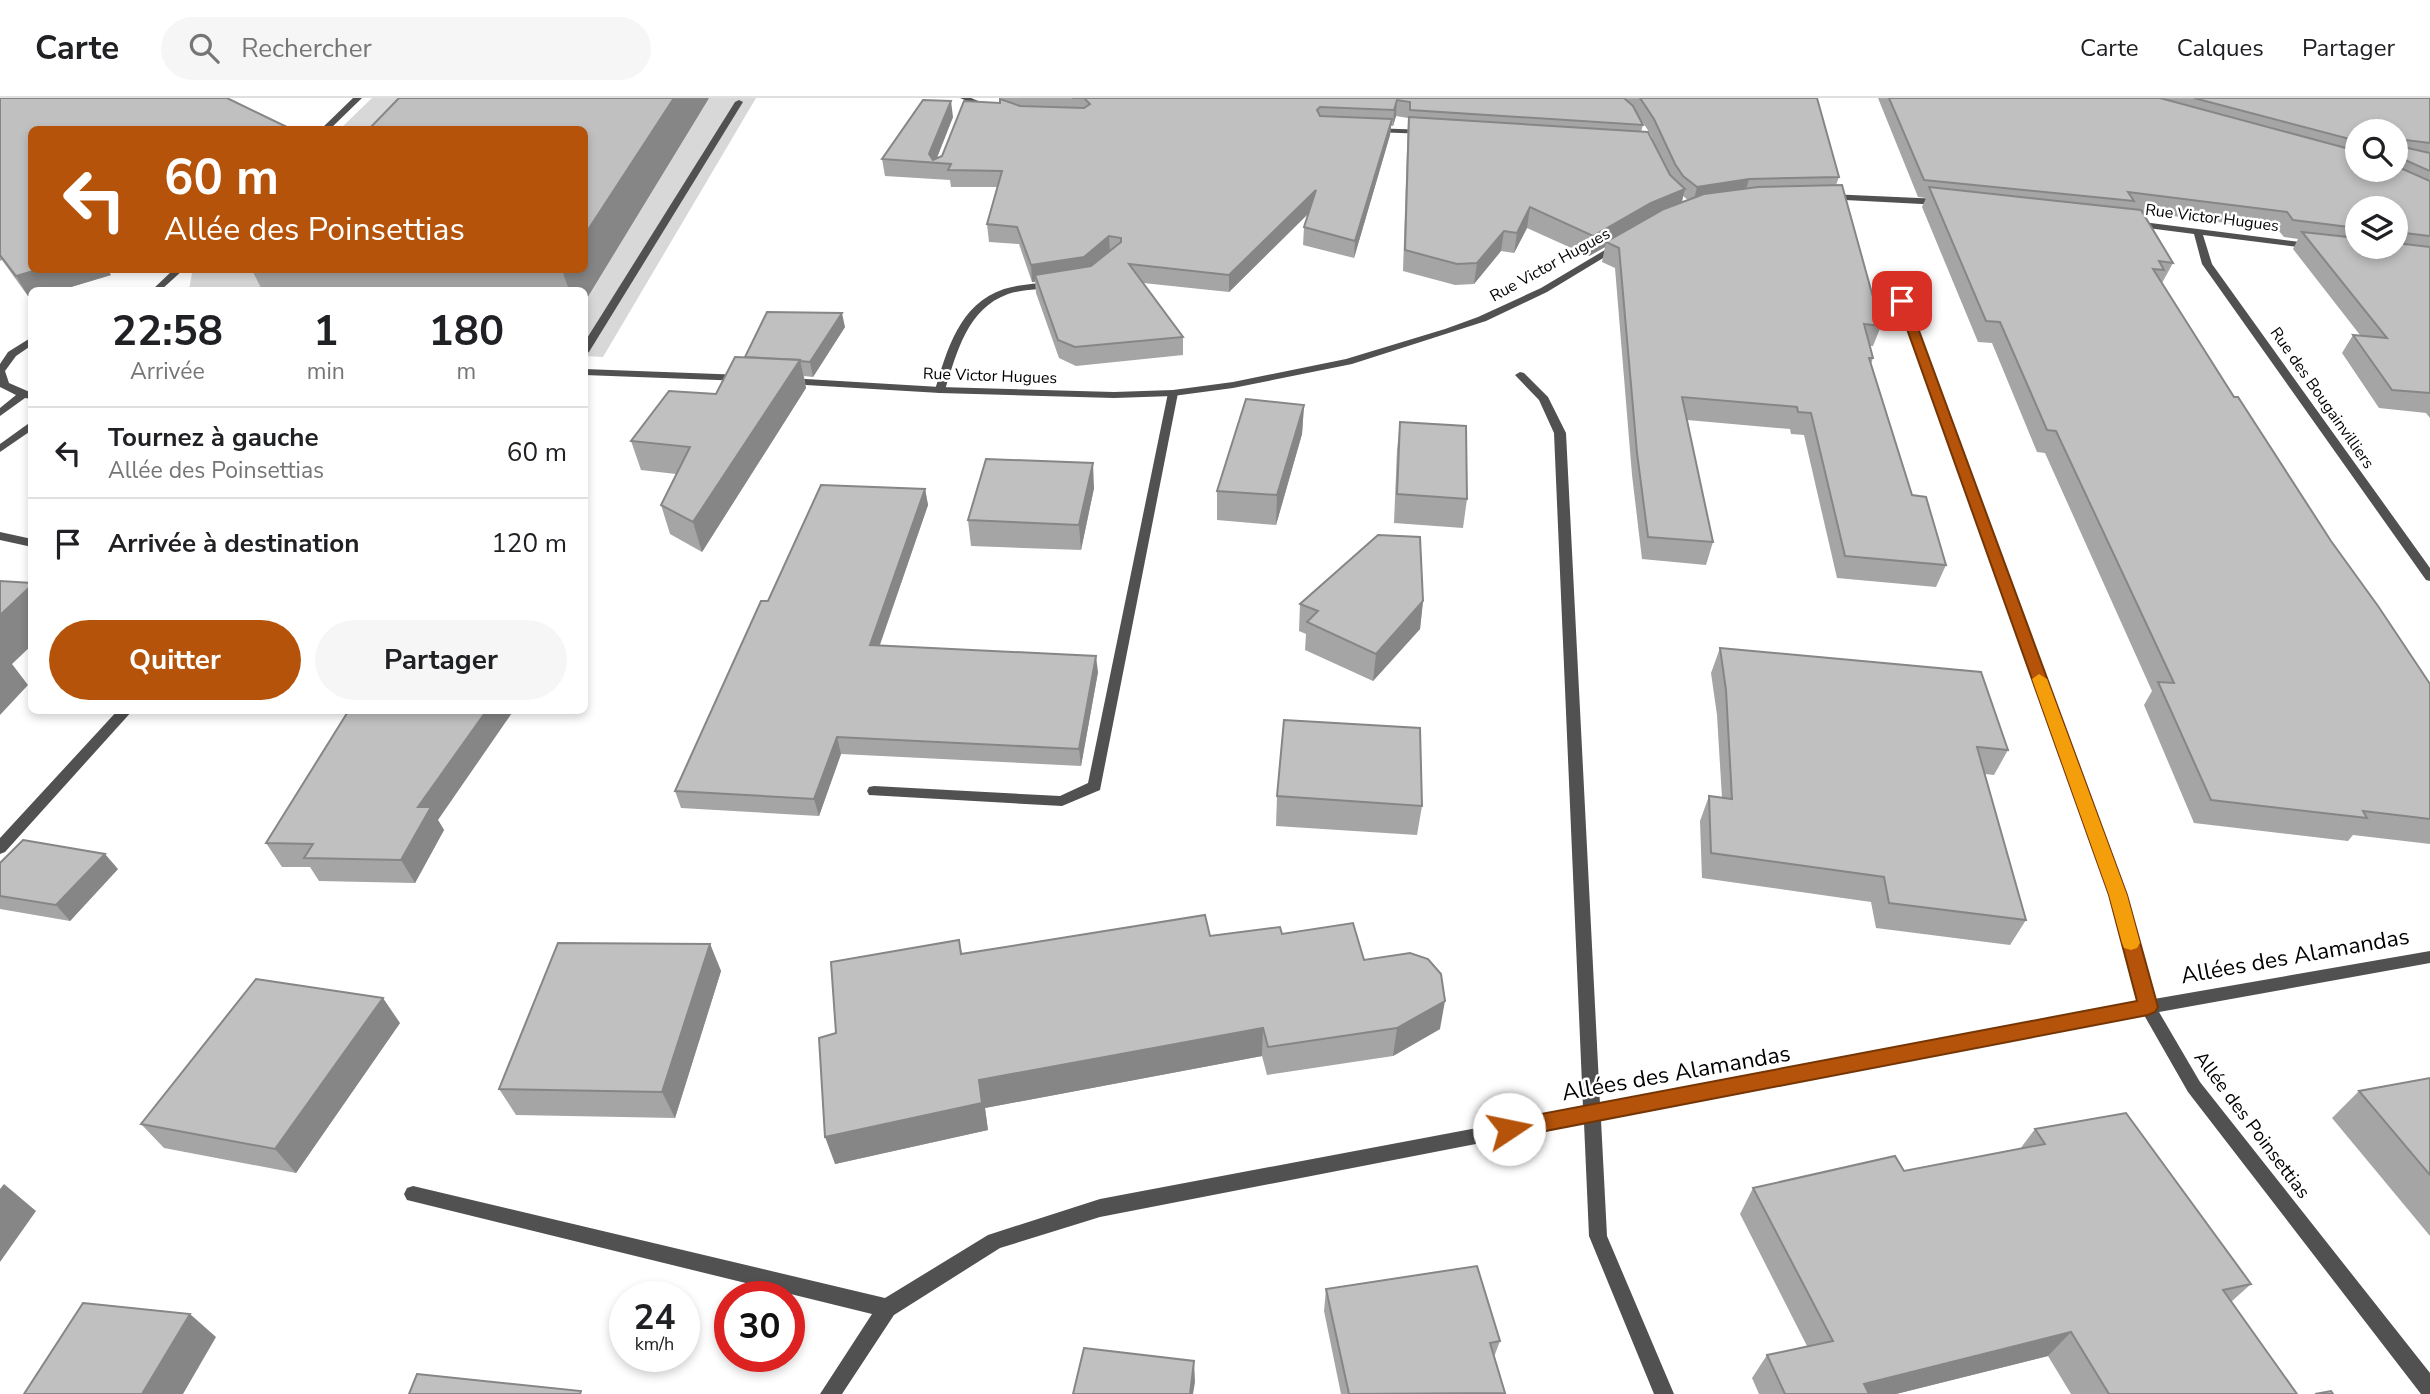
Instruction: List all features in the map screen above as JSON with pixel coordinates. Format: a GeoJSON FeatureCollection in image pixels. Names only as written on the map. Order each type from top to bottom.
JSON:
{"type":"FeatureCollection","features":[{"type":"Feature","properties":{"kind":"street"},"geometry":{"type":"LineString","coordinates":[[328,126],[358,98]]}},
{"type":"Feature","properties":{"kind":"street"},"geometry":{"type":"LineString","coordinates":[[961,112],[965,99],[1000,110]]}},
{"type":"Feature","properties":{"kind":"street"},"geometry":{"type":"LineString","coordinates":[[588,346],[739,102]]}},
{"type":"Feature","properties":{"kind":"street"},"geometry":{"type":"LineString","coordinates":[[1363,130],[1432,132]]}},
{"type":"Feature","properties":{"kind":"street"},"geometry":{"type":"LineString","coordinates":[[1816,197],[1949,203]]}},
{"type":"Feature","properties":{"kind":"street","name":"Rue Victor Hugues"},"geometry":{"type":"LineString","coordinates":[[2118,222],[2330,248]]}},
{"type":"Feature","properties":{"kind":"street","name":"Rue des Bougainvilliers"},"geometry":{"type":"LineString","coordinates":[[2198,232],[2207,264],[2430,577]]}},
{"type":"Feature","properties":{"kind":"street","name":"Rue Victor Hugues"},"geometry":{"type":"LineString","coordinates":[[779,380],[940,390],[1114,395],[1173,393],[1233,385],[1348,362],[1482,319],[1544,290],[1632,238]]}},
{"type":"Feature","properties":{"kind":"street"},"geometry":{"type":"LineString","coordinates":[[159,287],[175,273]]}},
{"type":"Feature","properties":{"kind":"street"},"geometry":{"type":"LineString","coordinates":[[940,390],[955,339],[977,306],[1005,292],[1065,283]]}},
{"type":"Feature","properties":{"kind":"street","name":"Allée des Poinsettias"},"geometry":{"type":"LineString","coordinates":[[1902,301],[2118,895],[2148,1007],[2194,1087],[2430,1388]]}},
{"type":"Feature","properties":{"kind":"street"},"geometry":{"type":"LineString","coordinates":[[27,395],[4,385],[1,371],[6,354],[28,342]]}},
{"type":"Feature","properties":{"kind":"street"},"geometry":{"type":"LineString","coordinates":[[588,372],[753,379]]}},
{"type":"Feature","properties":{"kind":"street"},"geometry":{"type":"LineString","coordinates":[[1520,375],[1544,399],[1560,433],[1598,1236],[1664,1394]]}},
{"type":"Feature","properties":{"kind":"street"},"geometry":{"type":"LineString","coordinates":[[874,791],[1062,800],[1095,786],[1173,393]]}},
{"type":"Feature","properties":{"kind":"street"},"geometry":{"type":"LineString","coordinates":[[0,413],[27,395]]}},
{"type":"Feature","properties":{"kind":"street"},"geometry":{"type":"LineString","coordinates":[[0,449],[28,427]]}},
{"type":"Feature","properties":{"kind":"street"},"geometry":{"type":"LineString","coordinates":[[0,536],[28,542]]}},
{"type":"Feature","properties":{"kind":"street"},"geometry":{"type":"LineString","coordinates":[[0,848],[122,714]]}},
{"type":"Feature","properties":{"kind":"street","name":"Allées des Alamandas"},"geometry":{"type":"LineString","coordinates":[[830,1394],[887,1308],[995,1241],[1100,1208],[2148,1007],[2430,957]]}},
{"type":"Feature","properties":{"kind":"street"},"geometry":{"type":"LineString","coordinates":[[413,1194],[887,1308]]}},
{"type":"Feature","properties":{"kind":"shaded area"},"geometry":{"type":"Polygon","coordinates":[[[372,98],[756,98],[603,357],[588,356],[588,287],[190,287],[192,273],[588,273],[588,126],[343,126],[372,98]]]}},
{"type":"Feature","properties":{"kind":"building"},"geometry":{"type":"Polygon","coordinates":[[[0,98],[227,98],[285,126],[28,126],[28,273],[16,276],[0,255],[0,98]]]}},
{"type":"Feature","properties":{"kind":"building"},"geometry":{"type":"Polygon","coordinates":[[[399,98],[674,98],[588,230],[588,126],[372,126],[399,98]]]}},
{"type":"Feature","properties":{"kind":"building"},"geometry":{"type":"Polygon","coordinates":[[[1084,98],[1624,98],[1633,106],[1643,125],[1410,110],[1410,102],[1397,100],[1394,110],[1320,107],[1317,110],[1320,116],[1392,119],[1355,241],[1304,227],[1316,190],[1229,275],[1129,264],[1183,337],[1075,347],[1058,340],[1035,275],[1091,266],[1121,242],[1121,238],[1109,236],[1084,257],[1031,265],[1017,227],[987,224],[1002,171],[948,170],[951,164],[882,159],[923,100],[951,101],[929,154],[933,160],[942,156],[964,101],[1000,103],[1000,99],[1020,106],[1084,108],[1090,104],[1084,98]]]}},
{"type":"Feature","properties":{"kind":"building"},"geometry":{"type":"Polygon","coordinates":[[[1640,98],[1817,98],[1839,177],[1749,179],[1697,187],[1683,176],[1675,164],[1654,119],[1640,98]]]}},
{"type":"Feature","properties":{"kind":"building"},"geometry":{"type":"Polygon","coordinates":[[[1889,98],[2160,98],[2345,148],[2345,182],[2408,182],[2408,171],[2430,181],[2430,236],[2408,233],[2408,196],[2345,196],[2345,226],[2293,220],[2287,212],[2128,192],[2134,201],[1924,180],[1889,98]]]}},
{"type":"Feature","properties":{"kind":"building"},"geometry":{"type":"Polygon","coordinates":[[[2194,98],[2430,98],[2430,143],[2408,140],[2408,119],[2345,119],[2345,138],[2194,98]]]}},
{"type":"Feature","properties":{"kind":"building"},"geometry":{"type":"Polygon","coordinates":[[[1409,117],[1648,132],[1670,175],[1685,189],[1651,203],[1593,236],[1530,207],[1517,233],[1504,231],[1477,263],[1457,264],[1405,250],[1409,117]]]}},
{"type":"Feature","properties":{"kind":"building"},"geometry":{"type":"Polygon","coordinates":[[[2408,148],[2430,153],[2430,171],[2408,161],[2408,148]]]}},
{"type":"Feature","properties":{"kind":"building"},"geometry":{"type":"Polygon","coordinates":[[[1842,185],[1881,326],[1864,324],[1873,358],[1869,358],[1912,495],[1926,497],[1946,565],[1845,556],[1811,413],[1798,412],[1797,407],[1682,397],[1713,542],[1648,537],[1637,453],[1619,248],[1606,242],[1664,209],[1704,194],[1758,187],[1842,185]]]}},
{"type":"Feature","properties":{"kind":"building"},"geometry":{"type":"Polygon","coordinates":[[[1929,187],[2141,210],[2173,263],[2159,261],[2164,270],[2153,269],[2234,397],[2238,397],[2331,541],[2430,684],[2430,819],[2363,811],[2367,818],[2211,800],[2158,682],[2174,683],[2056,431],[2047,430],[2000,322],[1986,321],[1929,187]]]}},
{"type":"Feature","properties":{"kind":"building"},"geometry":{"type":"Polygon","coordinates":[[[2302,232],[2345,237],[2345,259],[2408,259],[2408,244],[2430,247],[2430,393],[2392,390],[2353,335],[2387,338],[2302,232]]]}},
{"type":"Feature","properties":{"kind":"building"},"geometry":{"type":"Polygon","coordinates":[[[767,312],[842,313],[810,362],[745,357],[767,312]]]}},
{"type":"Feature","properties":{"kind":"building"},"geometry":{"type":"Polygon","coordinates":[[[735,357],[800,360],[693,522],[661,505],[690,447],[631,441],[669,391],[716,394],[735,357]]]}},
{"type":"Feature","properties":{"kind":"building"},"geometry":{"type":"Polygon","coordinates":[[[1246,399],[1304,405],[1277,495],[1217,491],[1246,399]]]}},
{"type":"Feature","properties":{"kind":"building"},"geometry":{"type":"Polygon","coordinates":[[[1400,422],[1466,426],[1467,499],[1397,494],[1400,422]]]}},
{"type":"Feature","properties":{"kind":"building"},"geometry":{"type":"Polygon","coordinates":[[[986,459],[1093,463],[1079,525],[968,520],[986,459]]]}},
{"type":"Feature","properties":{"kind":"building"},"geometry":{"type":"Polygon","coordinates":[[[821,485],[925,489],[870,645],[1096,656],[1079,749],[837,737],[814,799],[675,791],[761,601],[768,601],[821,485]]]}},
{"type":"Feature","properties":{"kind":"building"},"geometry":{"type":"Polygon","coordinates":[[[1378,535],[1420,537],[1423,601],[1376,654],[1307,622],[1318,611],[1300,604],[1378,535]]]}},
{"type":"Feature","properties":{"kind":"building"},"geometry":{"type":"Polygon","coordinates":[[[0,581],[28,583],[28,589],[0,615],[0,581]]]}},
{"type":"Feature","properties":{"kind":"building"},"geometry":{"type":"Polygon","coordinates":[[[1720,648],[1981,672],[2008,750],[1977,747],[2026,920],[1889,903],[1884,877],[1711,853],[1709,796],[1732,799],[1726,690],[1720,648]]]}},
{"type":"Feature","properties":{"kind":"building"},"geometry":{"type":"Polygon","coordinates":[[[347,714],[484,714],[418,807],[431,807],[401,860],[304,858],[313,844],[266,843],[347,714]]]}},
{"type":"Feature","properties":{"kind":"building"},"geometry":{"type":"Polygon","coordinates":[[[1284,720],[1420,728],[1422,806],[1277,796],[1284,720]]]}},
{"type":"Feature","properties":{"kind":"building"},"geometry":{"type":"Polygon","coordinates":[[[23,840],[105,854],[56,905],[0,896],[0,863],[23,840]]]}},
{"type":"Feature","properties":{"kind":"building"},"geometry":{"type":"Polygon","coordinates":[[[1205,915],[1210,936],[1280,927],[1282,934],[1353,923],[1364,960],[1410,953],[1428,959],[1441,974],[1445,1001],[1397,1028],[1268,1047],[1263,1028],[979,1080],[982,1103],[825,1137],[819,1038],[836,1033],[831,962],[959,940],[961,954],[1205,915]]]}},
{"type":"Feature","properties":{"kind":"building"},"geometry":{"type":"Polygon","coordinates":[[[558,943],[710,944],[662,1092],[499,1089],[558,943]]]}},
{"type":"Feature","properties":{"kind":"building"},"geometry":{"type":"Polygon","coordinates":[[[256,979],[383,998],[275,1149],[141,1124],[256,979]]]}},
{"type":"Feature","properties":{"kind":"building"},"geometry":{"type":"Polygon","coordinates":[[[2430,1078],[2430,1175],[2359,1091],[2430,1078]]]}},
{"type":"Feature","properties":{"kind":"building"},"geometry":{"type":"Polygon","coordinates":[[[2126,1113],[2251,1284],[2223,1290],[2297,1394],[2109,1394],[2071,1332],[1864,1384],[1869,1394],[1785,1394],[1767,1355],[1833,1341],[1753,1188],[1895,1156],[1904,1171],[2045,1144],[2035,1129],[2126,1113]]]}},
{"type":"Feature","properties":{"kind":"building"},"geometry":{"type":"Polygon","coordinates":[[[1477,1266],[1500,1341],[1490,1343],[1505,1393],[1349,1394],[1326,1289],[1477,1266]]]}},
{"type":"Feature","properties":{"kind":"building"},"geometry":{"type":"Polygon","coordinates":[[[83,1303],[190,1314],[142,1394],[24,1394],[83,1303]]]}},
{"type":"Feature","properties":{"kind":"building"},"geometry":{"type":"Polygon","coordinates":[[[1084,1348],[1194,1361],[1190,1394],[1073,1394],[1084,1348]]]}},
{"type":"Feature","properties":{"kind":"building"},"geometry":{"type":"Polygon","coordinates":[[[417,1374],[581,1391],[580,1394],[409,1394],[417,1374]]]}},
{"type":"Feature","properties":{"kind":"slow traffic"},"geometry":{"type":"LineString","coordinates":[[2039,679],[2118,895],[2131,943]]}},
{"type":"Feature","properties":{"kind":"route"},"geometry":{"type":"LineString","coordinates":[[1509,1129],[2148,1007],[2118,895],[1902,301]]}}]}
